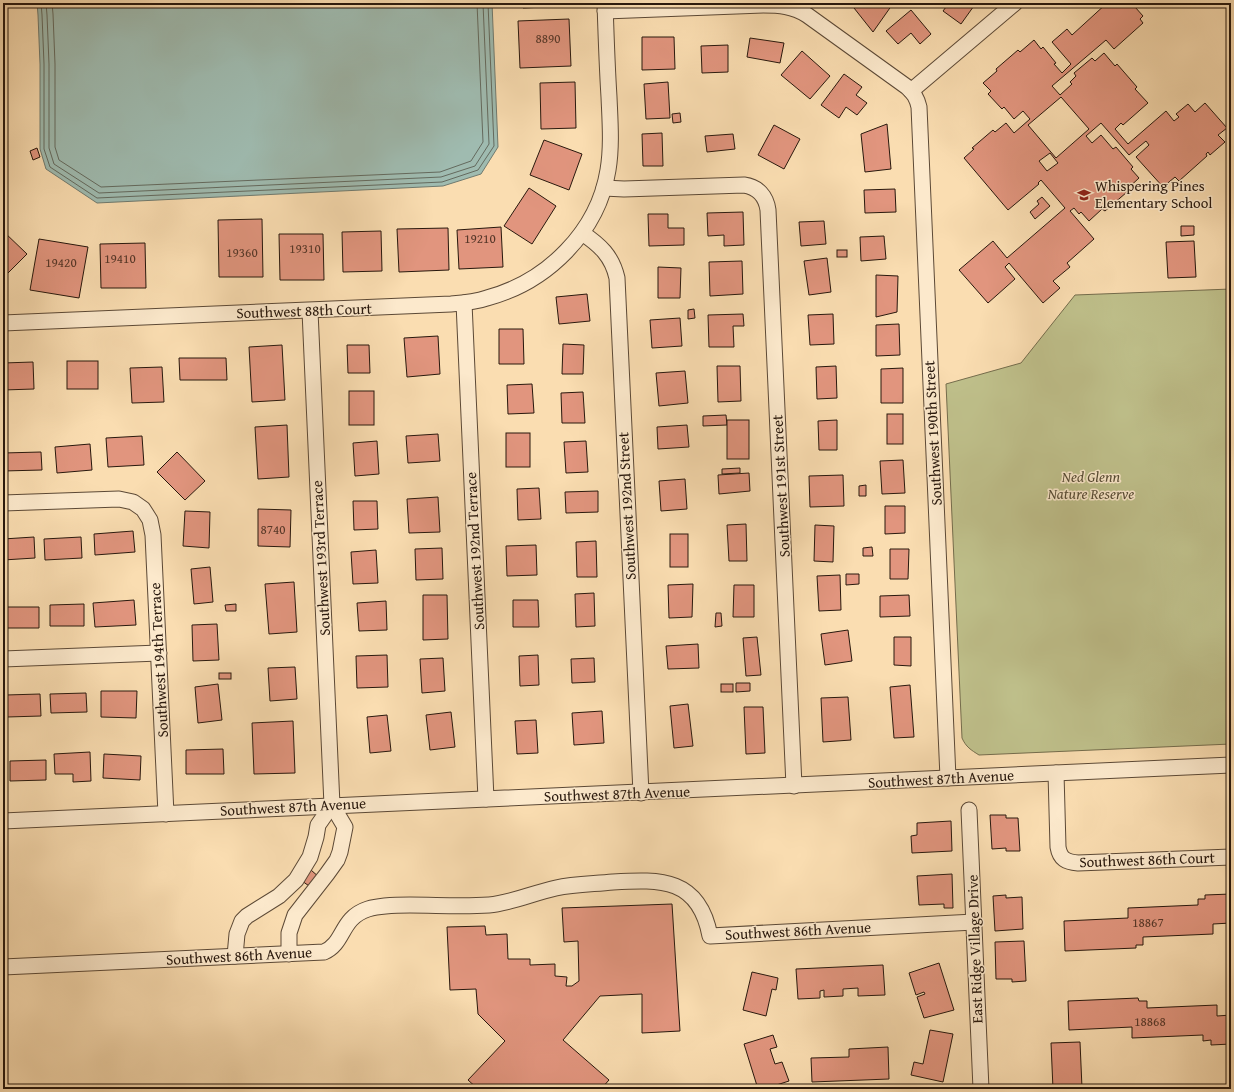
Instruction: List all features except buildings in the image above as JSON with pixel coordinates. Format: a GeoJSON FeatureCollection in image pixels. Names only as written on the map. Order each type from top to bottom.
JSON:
{"type":"FeatureCollection","features":[{"type":"Feature","properties":{"kind":"street"},"geometry":{"type":"LineString","coordinates":[[605,7],[763,5],[789,7],[807,15],[912,91],[1015,3]]}},
{"type":"Feature","properties":{"kind":"street","name":"Southwest 88th Court"},"geometry":{"type":"LineString","coordinates":[[3,323],[310,311],[464,303],[488,298],[529,281],[556,262],[574,243],[582,233],[597,206],[604,188],[608,169],[610,144],[605,7]]}},
{"type":"Feature","properties":{"kind":"street","name":"Southwest 190th Street"},"geometry":{"type":"LineString","coordinates":[[912,91],[919,107],[948,778]]}},
{"type":"Feature","properties":{"kind":"street","name":"Southwest 191st Street"},"geometry":{"type":"LineString","coordinates":[[604,188],[624,189],[739,184],[749,186],[757,190],[764,197],[768,210],[794,786]]}},
{"type":"Feature","properties":{"kind":"street","name":"Southwest 192nd Street"},"geometry":{"type":"LineString","coordinates":[[582,233],[597,243],[607,254],[615,269],[617,278],[641,793]]}},
{"type":"Feature","properties":{"kind":"street","name":"Southwest 192nd Terrace"},"geometry":{"type":"LineString","coordinates":[[464,303],[486,799]]}},
{"type":"Feature","properties":{"kind":"street","name":"Southwest 193rd Terrace"},"geometry":{"type":"LineString","coordinates":[[310,311],[332,805]]}},
{"type":"Feature","properties":{"kind":"street","name":"Southwest 194th Terrace"},"geometry":{"type":"LineString","coordinates":[[3,503],[119,499],[133,502],[143,509],[150,520],[153,535],[166,814]]}},
{"type":"Feature","properties":{"kind":"street"},"geometry":{"type":"LineString","coordinates":[[3,660],[159,653]]}},
{"type":"Feature","properties":{"kind":"street","name":"Southwest 87th Avenue"},"geometry":{"type":"LineString","coordinates":[[3,821],[1231,765]]}},
{"type":"Feature","properties":{"kind":"street","name":"Southwest 86th Court"},"geometry":{"type":"LineString","coordinates":[[1056,773],[1058,847],[1060,857],[1067,862],[1078,863],[1231,856]]}},
{"type":"Feature","properties":{"kind":"street"},"geometry":{"type":"LineString","coordinates":[[235,956],[237,934],[242,921],[247,916],[285,891],[296,880],[310,857],[318,825],[332,805],[345,827],[340,852],[331,868],[295,915],[288,940],[289,954]]}},
{"type":"Feature","properties":{"kind":"street","name":"East Ridge Village Drive"},"geometry":{"type":"LineString","coordinates":[[969,810],[982,1089]]}},
{"type":"Feature","properties":{"kind":"street"},"geometry":{"type":"LineString","coordinates":[[310,857],[331,868]]}},
{"type":"Feature","properties":{"kind":"street","name":"Southwest 86th Avenue"},"geometry":{"type":"LineString","coordinates":[[3,967],[315,953],[328,950],[338,940],[349,921],[361,912],[369,909],[400,905],[489,905],[506,902],[558,887],[644,880],[668,883],[686,891],[703,912],[710,936],[974,922]]}},
{"type":"Feature","properties":{"kind":"street"},"geometry":{"type":"LineString","coordinates":[[285,891],[302,907]]}},
{"type":"Feature","properties":{"kind":"green space","name":"Ned Glenn Nature Reserve"},"geometry":{"type":"Polygon","coordinates":[[[1231,289],[1231,744],[979,755],[965,744],[962,738],[946,384],[1021,363],[1075,295],[1231,289]]]}},
{"type":"Feature","properties":{"kind":"water"},"geometry":{"type":"Polygon","coordinates":[[[37,3],[492,3],[498,147],[481,174],[443,186],[97,203],[46,169],[40,149],[40,64],[37,3]]]}},
{"type":"Feature","properties":{"kind":"place","name":"Whispering Pines Elementary School"},"geometry":{"type":"Point","coordinates":[1084,195]}}]}
